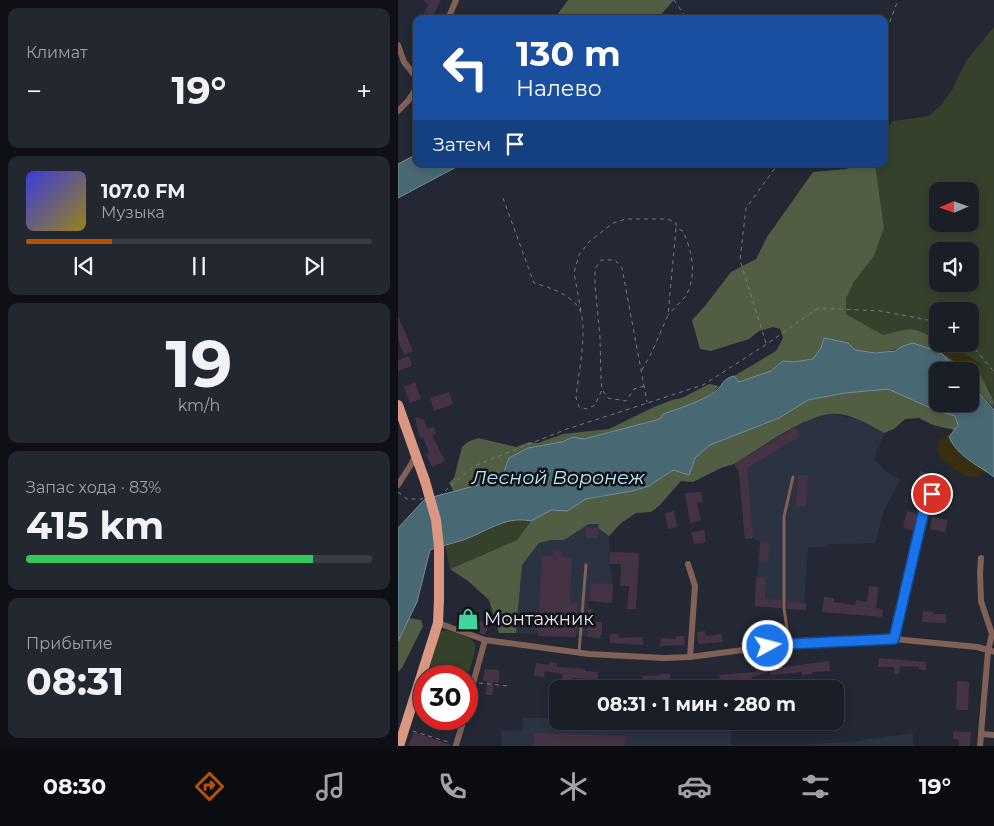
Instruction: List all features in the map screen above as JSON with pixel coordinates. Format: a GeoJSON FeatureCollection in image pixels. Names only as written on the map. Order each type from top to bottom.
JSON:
{"type":"FeatureCollection","features":[{"type":"Feature","properties":{"kind":"main road"},"geometry":{"type":"LineString","coordinates":[[398,405],[416,453],[436,520],[439,547],[440,599],[438,623],[399,746]]}},
{"type":"Feature","properties":{"kind":"street"},"geometry":{"type":"LineString","coordinates":[[450,15],[456,0]]}},
{"type":"Feature","properties":{"kind":"street"},"geometry":{"type":"LineString","coordinates":[[398,45],[404,62],[413,73]]}},
{"type":"Feature","properties":{"kind":"street"},"geometry":{"type":"LineString","coordinates":[[398,111],[413,93]]}},
{"type":"Feature","properties":{"kind":"street"},"geometry":{"type":"LineString","coordinates":[[398,485],[416,453]]}},
{"type":"Feature","properties":{"kind":"street"},"geometry":{"type":"LineString","coordinates":[[894,639],[925,506],[932,494]]}},
{"type":"Feature","properties":{"kind":"street"},"geometry":{"type":"LineString","coordinates":[[980,746],[992,634],[981,601],[980,573],[982,558]]}},
{"type":"Feature","properties":{"kind":"street"},"geometry":{"type":"LineString","coordinates":[[688,564],[695,586],[690,657]]}},
{"type":"Feature","properties":{"kind":"street"},"geometry":{"type":"LineString","coordinates":[[438,623],[485,640],[579,653],[664,658],[690,657],[789,644],[894,639],[977,647],[991,652]]}},
{"type":"Feature","properties":{"kind":"street"},"geometry":{"type":"LineString","coordinates":[[478,665],[485,640]]}},
{"type":"Feature","properties":{"kind":"street"},"geometry":{"type":"LineString","coordinates":[[456,745],[461,730]]}},
{"type":"Feature","properties":{"kind":"street"},"geometry":{"type":"LineString","coordinates":[[981,734],[994,734]]}},
{"type":"Feature","properties":{"kind":"lane"},"geometry":{"type":"LineString","coordinates":[[789,644],[784,608],[784,517],[793,477]]}},
{"type":"Feature","properties":{"kind":"lane"},"geometry":{"type":"LineString","coordinates":[[579,653],[586,565]]}},
{"type":"Feature","properties":{"kind":"path"},"geometry":{"type":"LineString","coordinates":[[674,0],[684,15]]}},
{"type":"Feature","properties":{"kind":"path"},"geometry":{"type":"LineString","coordinates":[[888,26],[898,0]]}},
{"type":"Feature","properties":{"kind":"path"},"geometry":{"type":"LineString","coordinates":[[767,344],[740,260],[746,208],[776,167]]}},
{"type":"Feature","properties":{"kind":"path"},"geometry":{"type":"LineString","coordinates":[[503,198],[534,283],[571,299],[581,312]]}},
{"type":"Feature","properties":{"kind":"path"},"geometry":{"type":"LineString","coordinates":[[602,390],[595,405],[587,409],[579,407],[576,398],[583,334],[574,273],[579,255],[589,242],[613,224],[626,219],[668,219],[676,223],[668,315],[642,371]]}},
{"type":"Feature","properties":{"kind":"path"},"geometry":{"type":"LineString","coordinates":[[668,315],[685,297],[691,282],[692,253],[683,231],[676,228]]}},
{"type":"Feature","properties":{"kind":"path"},"geometry":{"type":"LineString","coordinates":[[644,386],[634,390],[626,401],[608,398],[602,390],[600,379],[600,337],[595,286],[595,270],[601,260],[615,260],[622,268],[642,371],[647,403]]}},
{"type":"Feature","properties":{"kind":"path"},"geometry":{"type":"LineString","coordinates":[[438,497],[474,466],[567,430],[703,385],[767,344],[818,308],[881,311],[929,320]]}},
{"type":"Feature","properties":{"kind":"path"},"geometry":{"type":"LineString","coordinates":[[977,352],[994,373]]}},
{"type":"Feature","properties":{"kind":"path"},"geometry":{"type":"LineString","coordinates":[[398,492],[407,499],[425,499]]}},
{"type":"Feature","properties":{"kind":"path"},"geometry":{"type":"LineString","coordinates":[[478,683],[508,686]]}},
{"type":"Feature","properties":{"kind":"path"},"geometry":{"type":"LineString","coordinates":[[413,730],[456,745]]}},
{"type":"Feature","properties":{"kind":"shaded area"},"geometry":{"type":"Polygon","coordinates":[[[832,414],[863,420],[884,433],[874,459],[885,471],[900,480],[884,511],[875,543],[830,544],[822,547],[808,547],[804,603],[806,603],[806,610],[755,606],[760,542],[753,538],[745,539],[739,472],[734,464],[812,418],[832,414]]]}},
{"type":"Feature","properties":{"kind":"shaded area"},"geometry":{"type":"Polygon","coordinates":[[[589,524],[600,524],[599,528],[609,536],[613,585],[590,583],[587,636],[516,633],[522,565],[539,543],[551,540],[564,540],[589,524]]]}},
{"type":"Feature","properties":{"kind":"shaded area"},"geometry":{"type":"Polygon","coordinates":[[[523,718],[549,718],[549,730],[730,730],[731,745],[803,745],[857,741],[913,733],[913,746],[502,746],[501,730],[522,731],[523,718]]]}},
{"type":"Feature","properties":{"kind":"green space"},"geometry":{"type":"Polygon","coordinates":[[[568,0],[674,0],[661,15],[557,15],[568,0]]]}},
{"type":"Feature","properties":{"kind":"green space"},"geometry":{"type":"Polygon","coordinates":[[[994,27],[994,401],[989,389],[979,379],[979,362],[961,362],[951,352],[979,352],[979,302],[929,302],[929,336],[911,329],[883,335],[846,314],[846,299],[854,282],[874,256],[884,228],[875,167],[888,167],[888,127],[893,121],[929,116],[941,105],[952,90],[966,61],[994,27]]]}},
{"type":"Feature","properties":{"kind":"green space"},"geometry":{"type":"Polygon","coordinates":[[[853,167],[875,167],[884,228],[874,256],[854,282],[846,299],[846,314],[883,335],[911,329],[922,332],[929,336],[929,350],[903,346],[885,352],[821,348],[813,359],[783,362],[771,371],[739,382],[734,376],[776,351],[783,338],[780,329],[773,327],[759,331],[749,339],[711,351],[700,349],[692,320],[731,272],[756,259],[767,237],[813,172],[853,167]]]}},
{"type":"Feature","properties":{"kind":"green space"},"geometry":{"type":"Polygon","coordinates":[[[940,352],[958,352],[972,359],[974,362],[949,362],[940,352]]]}},
{"type":"Feature","properties":{"kind":"green space"},"geometry":{"type":"Polygon","coordinates":[[[979,372],[994,401],[993,407],[979,392],[979,372]]]}},
{"type":"Feature","properties":{"kind":"green space"},"geometry":{"type":"Polygon","coordinates":[[[709,384],[719,386],[715,391],[702,399],[664,414],[660,419],[584,439],[573,437],[503,471],[501,479],[454,492],[449,483],[454,478],[462,447],[478,438],[516,447],[529,442],[538,443],[563,434],[609,429],[654,407],[682,398],[709,384]]]}},
{"type":"Feature","properties":{"kind":"green space"},"geometry":{"type":"Polygon","coordinates":[[[888,389],[929,407],[929,412],[942,412],[955,416],[958,425],[954,430],[933,425],[919,418],[905,419],[894,429],[884,433],[844,415],[830,414],[819,416],[794,427],[734,464],[721,468],[693,482],[681,481],[660,505],[651,512],[636,513],[621,523],[609,536],[598,528],[599,524],[589,524],[564,540],[551,540],[539,543],[522,565],[516,633],[499,633],[489,600],[468,581],[450,569],[517,540],[531,521],[551,510],[567,511],[586,499],[649,486],[673,470],[682,472],[692,468],[695,458],[710,445],[779,418],[808,400],[845,393],[888,389]]]}},
{"type":"Feature","properties":{"kind":"green space"},"geometry":{"type":"Polygon","coordinates":[[[520,518],[531,521],[517,540],[450,569],[445,544],[461,541],[490,527],[520,518]]]}},
{"type":"Feature","properties":{"kind":"green space"},"geometry":{"type":"Polygon","coordinates":[[[409,618],[421,620],[423,626],[402,668],[398,672],[398,641],[409,618]]]}},
{"type":"Feature","properties":{"kind":"green space"},"geometry":{"type":"Polygon","coordinates":[[[446,630],[464,636],[474,642],[475,652],[472,665],[429,665],[437,633],[446,630]]]}},
{"type":"Feature","properties":{"kind":"sand"},"geometry":{"type":"Polygon","coordinates":[[[940,352],[963,352],[978,362],[955,362],[940,352]]]}},
{"type":"Feature","properties":{"kind":"sand"},"geometry":{"type":"Polygon","coordinates":[[[954,430],[949,437],[956,448],[970,461],[987,471],[977,477],[965,476],[942,460],[937,450],[939,440],[954,430]]]}},
{"type":"Feature","properties":{"kind":"water"},"geometry":{"type":"Polygon","coordinates":[[[413,156],[413,167],[456,167],[398,198],[398,164],[413,156]]]}},
{"type":"Feature","properties":{"kind":"water","name":"Лесной Воронеж"},"geometry":{"type":"Polygon","coordinates":[[[824,338],[848,343],[855,350],[875,353],[895,351],[913,343],[929,348],[929,352],[940,352],[949,362],[929,362],[929,407],[888,389],[845,393],[808,400],[779,418],[710,445],[695,458],[689,475],[673,470],[649,486],[586,499],[567,511],[551,510],[531,521],[521,520],[503,523],[469,538],[430,550],[417,602],[398,641],[398,528],[425,499],[501,479],[509,458],[528,448],[562,442],[573,437],[584,439],[660,419],[663,414],[710,395],[730,377],[734,376],[739,382],[771,371],[783,361],[794,362],[813,359],[821,348],[824,338]]]}},
{"type":"Feature","properties":{"kind":"water","name":"Лесной Воронеж"},"geometry":{"type":"Polygon","coordinates":[[[979,393],[994,410],[994,477],[968,460],[953,444],[949,437],[958,425],[955,416],[942,412],[979,412],[979,393]]]}},
{"type":"Feature","properties":{"kind":"building"},"geometry":{"type":"Polygon","coordinates":[[[423,0],[441,0],[433,15],[424,15],[428,4],[423,0]]]}},
{"type":"Feature","properties":{"kind":"building"},"geometry":{"type":"Polygon","coordinates":[[[398,316],[413,351],[404,355],[398,339],[398,316]]]}},
{"type":"Feature","properties":{"kind":"building"},"geometry":{"type":"Polygon","coordinates":[[[409,356],[412,366],[398,371],[398,360],[409,356]]]}},
{"type":"Feature","properties":{"kind":"building"},"geometry":{"type":"Polygon","coordinates":[[[415,382],[421,399],[410,403],[404,387],[415,382]]]}},
{"type":"Feature","properties":{"kind":"building"},"geometry":{"type":"Polygon","coordinates":[[[449,392],[453,404],[434,411],[430,398],[449,392]]]}},
{"type":"Feature","properties":{"kind":"building"},"geometry":{"type":"Polygon","coordinates":[[[420,417],[421,420],[424,419],[427,429],[434,427],[436,434],[432,435],[445,461],[432,467],[426,454],[429,453],[423,437],[420,438],[415,418],[420,417]]]}},
{"type":"Feature","properties":{"kind":"building"},"geometry":{"type":"Polygon","coordinates":[[[795,427],[800,436],[747,468],[753,538],[745,539],[739,472],[734,464],[795,427]]]}},
{"type":"Feature","properties":{"kind":"building"},"geometry":{"type":"Polygon","coordinates":[[[920,471],[927,473],[921,495],[910,491],[912,485],[916,486],[920,471]]]}},
{"type":"Feature","properties":{"kind":"building"},"geometry":{"type":"Polygon","coordinates":[[[798,475],[808,475],[806,506],[796,506],[798,475]]]}},
{"type":"Feature","properties":{"kind":"building"},"geometry":{"type":"Polygon","coordinates":[[[701,492],[703,502],[697,503],[701,520],[690,523],[685,493],[701,492]]]}},
{"type":"Feature","properties":{"kind":"building"},"geometry":{"type":"Polygon","coordinates":[[[674,511],[677,527],[668,529],[665,513],[674,511]]]}},
{"type":"Feature","properties":{"kind":"building"},"geometry":{"type":"Polygon","coordinates":[[[907,511],[918,514],[914,531],[903,528],[907,511]]]}},
{"type":"Feature","properties":{"kind":"building"},"geometry":{"type":"Polygon","coordinates":[[[932,517],[948,520],[945,532],[930,529],[932,517]]]}},
{"type":"Feature","properties":{"kind":"building"},"geometry":{"type":"Polygon","coordinates":[[[586,527],[598,528],[598,538],[586,538],[586,527]]]}},
{"type":"Feature","properties":{"kind":"building"},"geometry":{"type":"Polygon","coordinates":[[[704,530],[706,542],[694,544],[691,532],[704,530]]]}},
{"type":"Feature","properties":{"kind":"building"},"geometry":{"type":"Polygon","coordinates":[[[760,542],[769,542],[768,562],[759,562],[760,542]]]}},
{"type":"Feature","properties":{"kind":"building"},"geometry":{"type":"Polygon","coordinates":[[[553,550],[562,551],[561,557],[572,558],[570,602],[578,603],[576,637],[538,636],[542,556],[553,556],[553,550]]]}},
{"type":"Feature","properties":{"kind":"building"},"geometry":{"type":"Polygon","coordinates":[[[610,552],[639,553],[636,609],[627,609],[629,586],[620,586],[621,564],[610,564],[610,552]]]}},
{"type":"Feature","properties":{"kind":"building"},"geometry":{"type":"Polygon","coordinates":[[[756,577],[766,578],[765,599],[781,600],[781,608],[755,606],[756,577]]]}},
{"type":"Feature","properties":{"kind":"building"},"geometry":{"type":"Polygon","coordinates":[[[590,583],[613,584],[612,603],[589,601],[590,583]]]}},
{"type":"Feature","properties":{"kind":"building"},"geometry":{"type":"Polygon","coordinates":[[[869,586],[878,587],[876,608],[883,609],[882,617],[822,612],[824,597],[834,598],[834,602],[855,605],[856,600],[867,602],[869,586]]]}},
{"type":"Feature","properties":{"kind":"building"},"geometry":{"type":"Polygon","coordinates":[[[787,602],[806,603],[806,610],[788,609],[787,602]]]}},
{"type":"Feature","properties":{"kind":"building"},"geometry":{"type":"Polygon","coordinates":[[[588,609],[593,609],[592,622],[602,622],[602,635],[600,635],[600,638],[587,637],[588,609]]]}},
{"type":"Feature","properties":{"kind":"building"},"geometry":{"type":"Polygon","coordinates":[[[923,611],[934,612],[933,614],[946,614],[946,623],[922,622],[923,611]]]}},
{"type":"Feature","properties":{"kind":"building"},"geometry":{"type":"Polygon","coordinates":[[[464,612],[476,615],[474,619],[489,624],[485,635],[478,632],[479,629],[461,623],[464,612]]]}},
{"type":"Feature","properties":{"kind":"building"},"geometry":{"type":"Polygon","coordinates":[[[705,631],[706,636],[722,634],[723,642],[698,644],[697,632],[705,631]]]}},
{"type":"Feature","properties":{"kind":"building"},"geometry":{"type":"Polygon","coordinates":[[[610,634],[618,634],[618,638],[643,637],[643,645],[610,643],[610,634]]]}},
{"type":"Feature","properties":{"kind":"building"},"geometry":{"type":"Polygon","coordinates":[[[676,636],[684,636],[685,645],[660,646],[661,638],[676,639],[676,636]]]}},
{"type":"Feature","properties":{"kind":"building"},"geometry":{"type":"Polygon","coordinates":[[[879,658],[926,662],[926,670],[919,669],[919,667],[900,666],[899,674],[894,674],[894,667],[878,667],[879,658]]]}},
{"type":"Feature","properties":{"kind":"building"},"geometry":{"type":"Polygon","coordinates":[[[829,661],[830,671],[812,672],[812,674],[802,675],[802,672],[770,675],[770,669],[829,661]]]}},
{"type":"Feature","properties":{"kind":"building"},"geometry":{"type":"Polygon","coordinates":[[[550,662],[557,663],[557,667],[598,672],[598,680],[562,679],[563,674],[545,671],[544,677],[534,676],[536,663],[549,665],[550,662]]]}},
{"type":"Feature","properties":{"kind":"building"},"geometry":{"type":"Polygon","coordinates":[[[766,668],[767,673],[752,677],[752,679],[720,680],[719,675],[756,672],[756,670],[766,668]]]}},
{"type":"Feature","properties":{"kind":"building"},"geometry":{"type":"Polygon","coordinates":[[[485,669],[499,670],[499,682],[493,682],[493,695],[486,695],[487,681],[483,681],[485,669]]]}},
{"type":"Feature","properties":{"kind":"building"},"geometry":{"type":"Polygon","coordinates":[[[670,674],[670,680],[643,680],[643,676],[670,674]]]}},
{"type":"Feature","properties":{"kind":"building"},"geometry":{"type":"Polygon","coordinates":[[[957,681],[969,682],[968,710],[956,710],[957,681]]]}},
{"type":"Feature","properties":{"kind":"building"},"geometry":{"type":"Polygon","coordinates":[[[953,731],[971,732],[970,746],[959,746],[959,740],[953,739],[953,731]]]}},
{"type":"Feature","properties":{"kind":"building"},"geometry":{"type":"Polygon","coordinates":[[[414,732],[451,745],[451,746],[408,746],[414,732]]]}},
{"type":"Feature","properties":{"kind":"building"},"geometry":{"type":"Polygon","coordinates":[[[534,733],[625,736],[624,746],[534,746],[534,733]]]}},
{"type":"Feature","properties":{"kind":"place","name":"Монтажник"},"geometry":{"type":"Point","coordinates":[468,619]}},
{"type":"Feature","properties":{"kind":"route"},"geometry":{"type":"LineString","coordinates":[[768,646],[894,639],[925,506],[932,494]]}}]}
